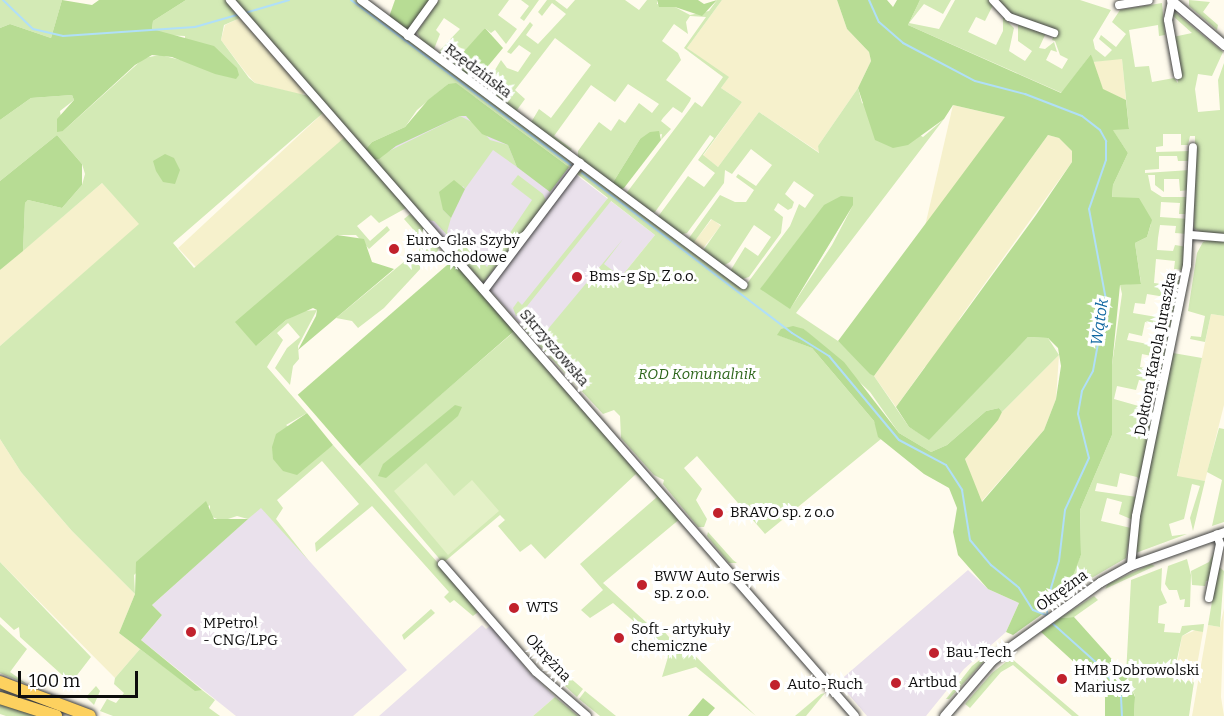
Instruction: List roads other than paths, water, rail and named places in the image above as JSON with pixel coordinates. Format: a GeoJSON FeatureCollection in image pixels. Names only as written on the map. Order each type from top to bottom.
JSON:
{"type":"FeatureCollection","features":[{"type":"Feature","properties":{"kind":"main road"},"geometry":{"type":"LineString","coordinates":[[0,682],[90,716]]}},
{"type":"Feature","properties":{"kind":"main road"},"geometry":{"type":"LineString","coordinates":[[0,698],[56,716]]}},
{"type":"Feature","properties":{"kind":"street","name":"Skrzyszowska"},"geometry":{"type":"LineString","coordinates":[[230,0],[485,289],[855,716]]}},
{"type":"Feature","properties":{"kind":"street","name":"Rzędzińska"},"geometry":{"type":"LineString","coordinates":[[360,0],[743,285]]}},
{"type":"Feature","properties":{"kind":"street"},"geometry":{"type":"LineString","coordinates":[[408,36],[434,0]]}},
{"type":"Feature","properties":{"kind":"street"},"geometry":{"type":"LineString","coordinates":[[993,0],[1009,16],[1054,33]]}},
{"type":"Feature","properties":{"kind":"street"},"geometry":{"type":"LineString","coordinates":[[1119,5],[1149,0]]}},
{"type":"Feature","properties":{"kind":"street"},"geometry":{"type":"LineString","coordinates":[[1178,75],[1168,11],[1172,0],[1224,45]]}},
{"type":"Feature","properties":{"kind":"street","name":"Doktora Karola Juraszka"},"geometry":{"type":"LineString","coordinates":[[1131,565],[1136,516],[1182,302],[1192,236],[1193,147]]}},
{"type":"Feature","properties":{"kind":"street"},"geometry":{"type":"LineString","coordinates":[[485,289],[580,163]]}},
{"type":"Feature","properties":{"kind":"street"},"geometry":{"type":"LineString","coordinates":[[1192,236],[1224,238]]}},
{"type":"Feature","properties":{"kind":"street"},"geometry":{"type":"LineString","coordinates":[[1209,598],[1220,544],[1220,533]]}},
{"type":"Feature","properties":{"kind":"street","name":"Okrężna"},"geometry":{"type":"LineString","coordinates":[[944,716],[992,660],[1061,609],[1131,565],[1220,533]]}},
{"type":"Feature","properties":{"kind":"street","name":"Okrężna"},"geometry":{"type":"LineString","coordinates":[[442,564],[536,672],[586,716]]}},
{"type":"Feature","properties":{"kind":"waterway"},"geometry":{"type":"LineString","coordinates":[[3,0],[33,29],[63,36],[195,27],[240,14]]}},
{"type":"Feature","properties":{"kind":"waterway"},"geometry":{"type":"LineString","coordinates":[[245,13],[289,0]]}},
{"type":"Feature","properties":{"kind":"waterway"},"geometry":{"type":"LineString","coordinates":[[351,0],[571,165]]}},
{"type":"Feature","properties":{"kind":"waterway","name":"Wątok"},"geometry":{"type":"LineString","coordinates":[[869,0],[879,22],[903,43],[975,81],[1025,94],[1082,116],[1100,130],[1106,141],[1106,160],[1089,209],[1106,300],[1093,371],[1082,391],[1078,414],[1089,458],[1065,510],[1059,561],[1046,605],[1048,617]]}},
{"type":"Feature","properties":{"kind":"waterway"},"geometry":{"type":"LineString","coordinates":[[582,173],[792,333],[829,356],[899,440],[946,465],[962,490],[970,540],[991,565],[1019,588],[1033,610],[1046,615]]}},
{"type":"Feature","properties":{"kind":"waterway","name":"Wątok"},"geometry":{"type":"LineString","coordinates":[[1051,622],[1099,665],[1115,685],[1121,697],[1122,716]]}},
{"type":"Feature","properties":{"kind":"place","name":"Euro-Glas Szyby samochodowe"},"geometry":{"type":"Point","coordinates":[394,249]}},
{"type":"Feature","properties":{"kind":"place","name":"Bms-g Sp. Z o.o."},"geometry":{"type":"Point","coordinates":[577,277]}},
{"type":"Feature","properties":{"kind":"place","name":"BRAVO sp. z o.o"},"geometry":{"type":"Point","coordinates":[718,513]}},
{"type":"Feature","properties":{"kind":"place","name":"BWW Auto Serwis sp. z o.o."},"geometry":{"type":"Point","coordinates":[642,585]}},
{"type":"Feature","properties":{"kind":"place","name":"WTS"},"geometry":{"type":"Point","coordinates":[514,608]}},
{"type":"Feature","properties":{"kind":"place","name":"MPetrol - CNG/LPG"},"geometry":{"type":"Point","coordinates":[191,632]}},
{"type":"Feature","properties":{"kind":"place","name":"Soft - artykuły chemiczne"},"geometry":{"type":"Point","coordinates":[619,638]}},
{"type":"Feature","properties":{"kind":"place","name":"Bau-Tech"},"geometry":{"type":"Point","coordinates":[934,653]}},
{"type":"Feature","properties":{"kind":"place","name":"HMB Dobrowolski Mariusz"},"geometry":{"type":"Point","coordinates":[1062,679]}},
{"type":"Feature","properties":{"kind":"place","name":"Artbud"},"geometry":{"type":"Point","coordinates":[896,683]}},
{"type":"Feature","properties":{"kind":"place","name":"Auto-Ruch"},"geometry":{"type":"Point","coordinates":[775,685]}},
{"type":"Feature","properties":{"kind":"park label","name":"ROD Komunalnik"},"geometry":{"type":"Point","coordinates":[697,375]}}]}
